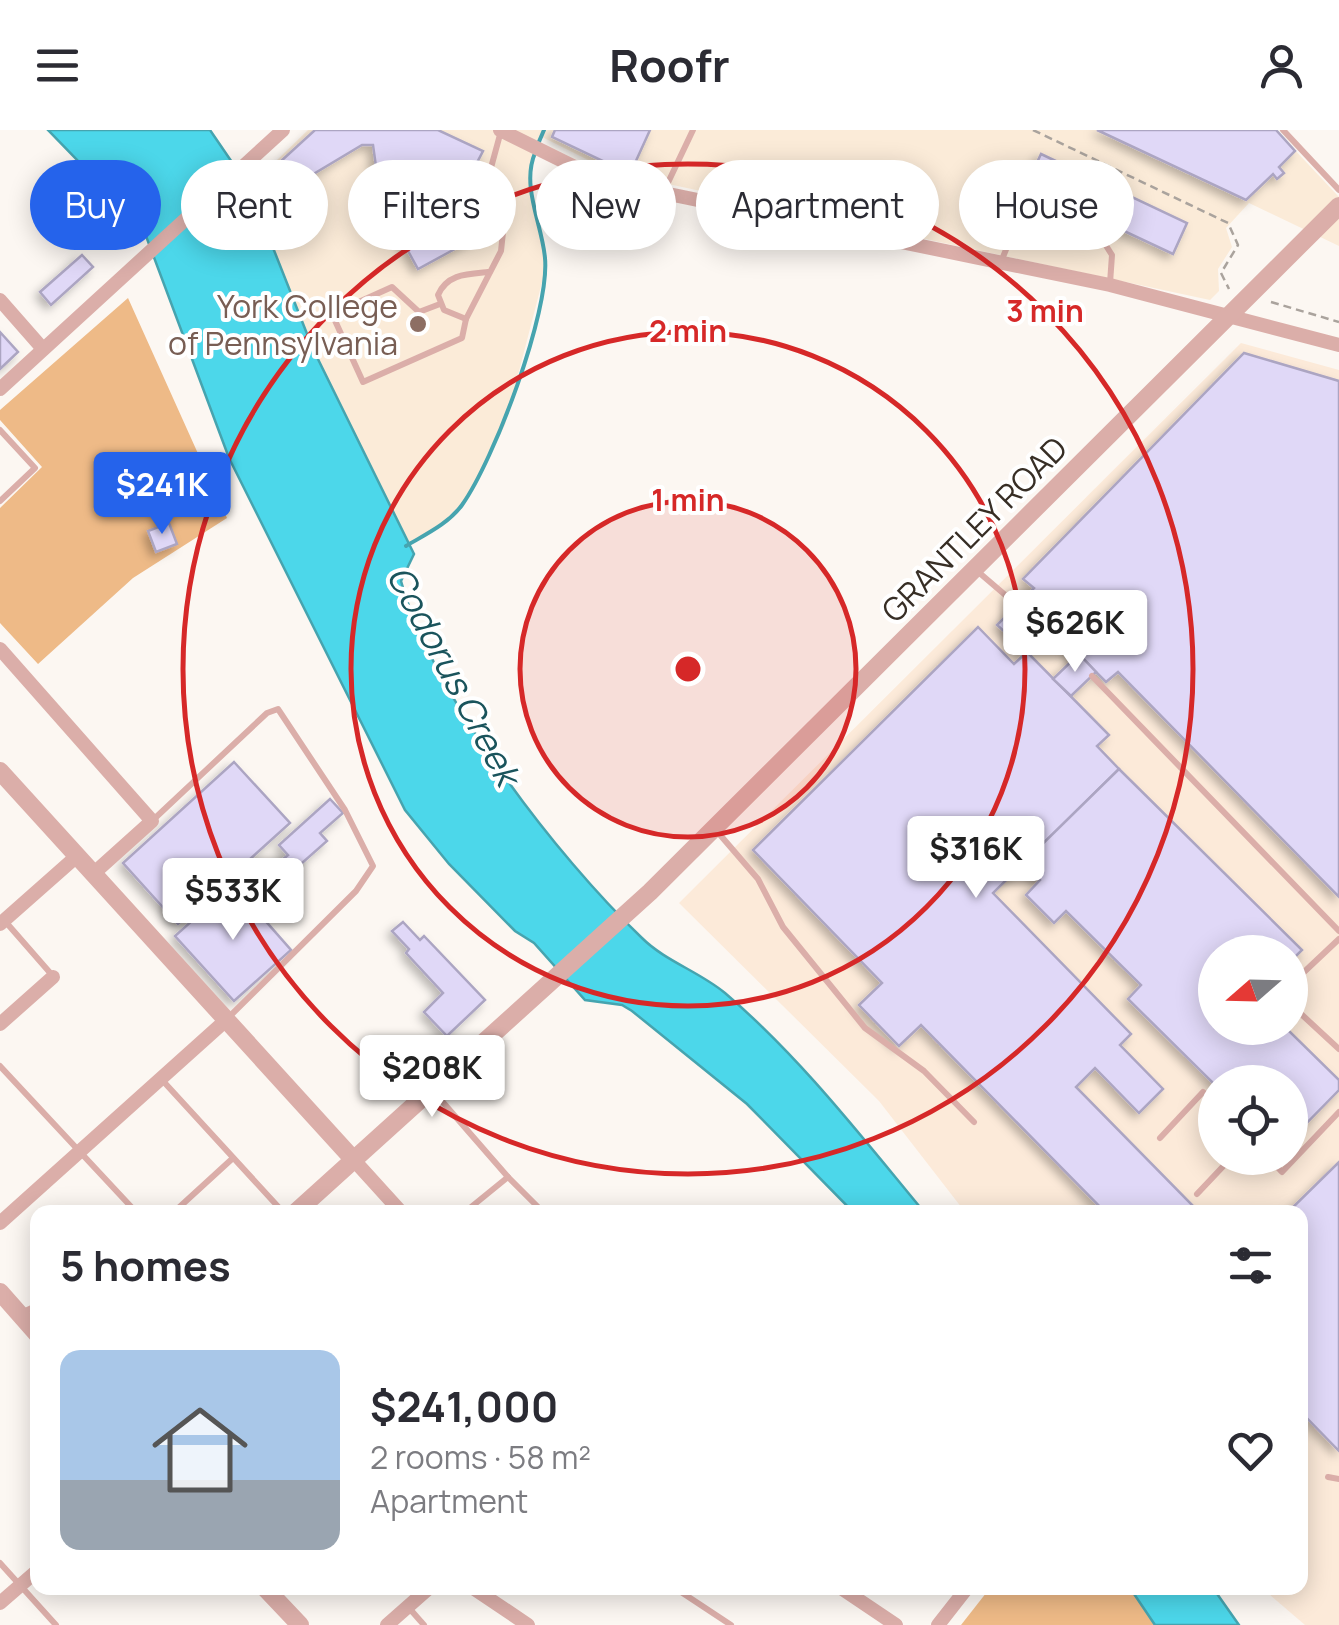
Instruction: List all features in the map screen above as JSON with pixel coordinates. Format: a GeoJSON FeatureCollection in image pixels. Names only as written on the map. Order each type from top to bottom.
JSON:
{"type":"FeatureCollection","features":[{"type":"Feature","properties":{"kind":"street"},"geometry":{"type":"LineString","coordinates":[[0,389],[282,130]]}},
{"type":"Feature","properties":{"kind":"street"},"geometry":{"type":"LineString","coordinates":[[501,130],[559,160]]}},
{"type":"Feature","properties":{"kind":"street"},"geometry":{"type":"LineString","coordinates":[[676,194],[1110,285],[1339,345]]}},
{"type":"Feature","properties":{"kind":"street","name":"GRANTLEY ROAD"},"geometry":{"type":"LineString","coordinates":[[303,1205],[650,892],[1339,206]]}},
{"type":"Feature","properties":{"kind":"street"},"geometry":{"type":"LineString","coordinates":[[0,300],[44,349]]}},
{"type":"Feature","properties":{"kind":"street"},"geometry":{"type":"LineString","coordinates":[[0,649],[152,821],[93,874]]}},
{"type":"Feature","properties":{"kind":"street"},"geometry":{"type":"LineString","coordinates":[[0,771],[395,1205]]}},
{"type":"Feature","properties":{"kind":"street"},"geometry":{"type":"LineString","coordinates":[[1,920],[77,856]]}},
{"type":"Feature","properties":{"kind":"street"},"geometry":{"type":"LineString","coordinates":[[0,1024],[53,977]]}},
{"type":"Feature","properties":{"kind":"street"},"geometry":{"type":"LineString","coordinates":[[0,1223],[224,1021]]}},
{"type":"Feature","properties":{"kind":"street"},"geometry":{"type":"LineString","coordinates":[[0,1292],[30,1326]]}},
{"type":"Feature","properties":{"kind":"street"},"geometry":{"type":"LineString","coordinates":[[0,1603],[30,1577]]}},
{"type":"Feature","properties":{"kind":"street"},"geometry":{"type":"LineString","coordinates":[[272,1595],[300,1625]]}},
{"type":"Feature","properties":{"kind":"street"},"geometry":{"type":"LineString","coordinates":[[387,1625],[421,1595]]}},
{"type":"Feature","properties":{"kind":"street"},"geometry":{"type":"LineString","coordinates":[[483,1595],[528,1625]]}},
{"type":"Feature","properties":{"kind":"street"},"geometry":{"type":"LineString","coordinates":[[851,1595],[896,1625]]}},
{"type":"Feature","properties":{"kind":"street"},"geometry":{"type":"LineString","coordinates":[[938,1625],[962,1595]]}},
{"type":"Feature","properties":{"kind":"lane"},"geometry":{"type":"LineString","coordinates":[[440,304],[418,312],[392,287],[332,314],[363,382],[462,338],[466,319],[504,236],[489,175],[501,130]]}},
{"type":"Feature","properties":{"kind":"lane"},"geometry":{"type":"LineString","coordinates":[[676,166],[693,130]]}},
{"type":"Feature","properties":{"kind":"lane"},"geometry":{"type":"LineString","coordinates":[[1283,130],[1339,190]]}},
{"type":"Feature","properties":{"kind":"lane"},"geometry":{"type":"LineString","coordinates":[[1001,262],[1014,227],[1034,227],[1104,244],[1112,255],[1110,285]]}},
{"type":"Feature","properties":{"kind":"lane"},"geometry":{"type":"LineString","coordinates":[[466,319],[440,304],[438,295],[445,282],[489,272]]}},
{"type":"Feature","properties":{"kind":"lane"},"geometry":{"type":"LineString","coordinates":[[0,430],[36,468],[0,502]]}},
{"type":"Feature","properties":{"kind":"lane"},"geometry":{"type":"LineString","coordinates":[[976,570],[1017,605]]}},
{"type":"Feature","properties":{"kind":"lane"},"geometry":{"type":"LineString","coordinates":[[1035,622],[1074,659]]}},
{"type":"Feature","properties":{"kind":"lane"},"geometry":{"type":"LineString","coordinates":[[1092,676],[1339,935],[1304,973],[1292,996],[1300,1013],[1339,1049]]}},
{"type":"Feature","properties":{"kind":"lane"},"geometry":{"type":"LineString","coordinates":[[152,821],[268,713],[278,709],[345,810],[373,866],[356,891],[224,1021]]}},
{"type":"Feature","properties":{"kind":"lane"},"geometry":{"type":"LineString","coordinates":[[714,828],[758,879],[783,927],[865,1028],[924,1071],[974,1122]]}},
{"type":"Feature","properties":{"kind":"lane"},"geometry":{"type":"LineString","coordinates":[[1,920],[53,977]]}},
{"type":"Feature","properties":{"kind":"lane"},"geometry":{"type":"LineString","coordinates":[[0,1066],[129,1205]]}},
{"type":"Feature","properties":{"kind":"lane"},"geometry":{"type":"LineString","coordinates":[[162,1080],[277,1205]]}},
{"type":"Feature","properties":{"kind":"lane"},"geometry":{"type":"LineString","coordinates":[[431,1089],[536,1205]]}},
{"type":"Feature","properties":{"kind":"lane"},"geometry":{"type":"LineString","coordinates":[[1160,1138],[1198,1097]]}},
{"type":"Feature","properties":{"kind":"lane"},"geometry":{"type":"LineString","coordinates":[[1308,1145],[1339,1112]]}},
{"type":"Feature","properties":{"kind":"lane"},"geometry":{"type":"LineString","coordinates":[[182,1205],[233,1158]]}},
{"type":"Feature","properties":{"kind":"lane"},"geometry":{"type":"LineString","coordinates":[[1197,1194],[1214,1175]]}},
{"type":"Feature","properties":{"kind":"lane"},"geometry":{"type":"LineString","coordinates":[[474,1205],[508,1177]]}},
{"type":"Feature","properties":{"kind":"lane"},"geometry":{"type":"LineString","coordinates":[[20,1314],[30,1308]]}},
{"type":"Feature","properties":{"kind":"lane"},"geometry":{"type":"LineString","coordinates":[[1328,1478],[1339,1479]]}},
{"type":"Feature","properties":{"kind":"lane"},"geometry":{"type":"LineString","coordinates":[[0,1563],[56,1625]]}},
{"type":"Feature","properties":{"kind":"lane"},"geometry":{"type":"LineString","coordinates":[[686,1595],[731,1625]]}},
{"type":"Feature","properties":{"kind":"lane"},"geometry":{"type":"LineString","coordinates":[[408,1607],[424,1625]]}},
{"type":"Feature","properties":{"kind":"path"},"geometry":{"type":"LineString","coordinates":[[1033,130],[1228,223],[1238,245],[1220,273],[1229,289]]}},
{"type":"Feature","properties":{"kind":"path"},"geometry":{"type":"LineString","coordinates":[[1271,302],[1339,322]]}},
{"type":"Feature","properties":{"kind":"shaded area","name":"York College of Pennsylvania"},"geometry":{"type":"Polygon","coordinates":[[[308,130],[1276,130],[1339,197],[1339,246],[1249,203],[1226,228],[1232,247],[1218,269],[1219,291],[1210,300],[976,250],[1134,250],[1134,160],[959,160],[959,246],[939,242],[939,160],[696,160],[696,190],[676,186],[676,160],[588,160],[542,137],[530,165],[529,179],[536,215],[536,250],[543,250],[546,267],[505,425],[464,501],[436,529],[408,544],[313,349],[274,250],[328,250],[328,160],[277,160],[308,130]]]}},
{"type":"Feature","properties":{"kind":"shaded area"},"geometry":{"type":"Polygon","coordinates":[[[128,298],[227,518],[133,578],[38,664],[0,623],[0,508],[42,467],[0,420],[0,410],[128,298]]]}},
{"type":"Feature","properties":{"kind":"shaded area"},"geometry":{"type":"Polygon","coordinates":[[[1241,343],[1339,370],[1339,1625],[1305,1625],[1270,1595],[1308,1595],[1308,1205],[960,1205],[879,1101],[679,903],[1241,343]]]}},
{"type":"Feature","properties":{"kind":"shaded area"},"geometry":{"type":"Polygon","coordinates":[[[985,1595],[1135,1595],[1155,1625],[961,1625],[985,1595]]]}},
{"type":"Feature","properties":{"kind":"water"},"geometry":{"type":"Polygon","coordinates":[[[48,130],[210,130],[231,160],[181,160],[181,250],[274,250],[313,349],[414,554],[401,581],[417,626],[440,674],[501,772],[608,904],[651,946],[715,986],[779,1044],[918,1205],[846,1205],[747,1104],[632,1011],[622,1005],[585,1000],[534,943],[515,931],[449,864],[405,810],[229,458],[151,250],[161,250],[161,160],[77,160],[48,130]]]}},
{"type":"Feature","properties":{"kind":"water"},"geometry":{"type":"Polygon","coordinates":[[[1135,1595],[1218,1595],[1239,1625],[1155,1625],[1135,1595]]]}},
{"type":"Feature","properties":{"kind":"building"},"geometry":{"type":"Polygon","coordinates":[[[315,130],[438,130],[483,151],[478,160],[375,160],[373,145],[362,145],[328,165],[328,160],[282,160],[315,130]]]}},
{"type":"Feature","properties":{"kind":"building"},"geometry":{"type":"Polygon","coordinates":[[[555,130],[650,130],[636,160],[600,160],[552,137],[555,130]]]}},
{"type":"Feature","properties":{"kind":"building"},"geometry":{"type":"Polygon","coordinates":[[[1097,130],[1276,130],[1295,151],[1279,167],[1284,173],[1277,179],[1273,174],[1246,200],[1097,130]]]}},
{"type":"Feature","properties":{"kind":"building"},"geometry":{"type":"Polygon","coordinates":[[[1134,198],[1187,223],[1173,254],[1134,236],[1134,198]]]}},
{"type":"Feature","properties":{"kind":"building"},"geometry":{"type":"Polygon","coordinates":[[[408,250],[453,250],[418,269],[408,250]]]}},
{"type":"Feature","properties":{"kind":"building"},"geometry":{"type":"Polygon","coordinates":[[[82,255],[93,267],[51,305],[40,292],[82,255]]]}},
{"type":"Feature","properties":{"kind":"building"},"geometry":{"type":"Polygon","coordinates":[[[0,332],[18,352],[0,369],[0,332]]]}},
{"type":"Feature","properties":{"kind":"building"},"geometry":{"type":"Polygon","coordinates":[[[1244,353],[1339,381],[1339,897],[1118,672],[1106,682],[1096,672],[1050,624],[1061,615],[1050,606],[1016,642],[997,625],[1034,588],[1023,579],[1244,353]]]}},
{"type":"Feature","properties":{"kind":"building"},"geometry":{"type":"Polygon","coordinates":[[[169,523],[177,544],[156,552],[148,531],[169,523]]]}},
{"type":"Feature","properties":{"kind":"building"},"geometry":{"type":"Polygon","coordinates":[[[978,627],[1014,664],[1027,652],[1109,735],[1097,746],[1119,769],[993,893],[1131,1034],[1120,1045],[1163,1089],[1139,1113],[1095,1068],[1076,1087],[1192,1205],[1098,1205],[921,1025],[899,1046],[859,1005],[882,983],[753,850],[978,627]]]}},
{"type":"Feature","properties":{"kind":"building"},"geometry":{"type":"Polygon","coordinates":[[[1079,654],[1096,672],[1071,696],[1053,679],[1079,654]]]}},
{"type":"Feature","properties":{"kind":"building"},"geometry":{"type":"Polygon","coordinates":[[[234,762],[290,823],[178,924],[123,863],[234,762]]]}},
{"type":"Feature","properties":{"kind":"building"},"geometry":{"type":"Polygon","coordinates":[[[1119,769],[1287,935],[1198,935],[1198,1045],[1303,1045],[1339,1080],[1339,1090],[1308,1122],[1308,1065],[1198,1065],[1198,1068],[1128,999],[1141,985],[1066,911],[1054,923],[1026,895],[1040,880],[1023,863],[1119,769]]]}},
{"type":"Feature","properties":{"kind":"building"},"geometry":{"type":"Polygon","coordinates":[[[330,799],[343,813],[320,833],[327,841],[293,871],[282,860],[288,855],[279,845],[330,799]]]}},
{"type":"Feature","properties":{"kind":"building"},"geometry":{"type":"Polygon","coordinates":[[[233,884],[291,950],[234,1001],[175,936],[233,884]]]}},
{"type":"Feature","properties":{"kind":"building"},"geometry":{"type":"Polygon","coordinates":[[[403,922],[420,940],[424,936],[485,1000],[447,1036],[424,1012],[443,993],[406,953],[409,949],[392,931],[403,922]]]}},
{"type":"Feature","properties":{"kind":"building"},"geometry":{"type":"Polygon","coordinates":[[[1339,1162],[1339,1451],[1308,1419],[1308,1205],[1295,1205],[1339,1162]]]}},
{"type":"Feature","properties":{"kind":"waterway"},"geometry":{"type":"LineString","coordinates":[[538,144],[544,130]]}},
{"type":"Feature","properties":{"kind":"waterway","name":"Codorus Creek"},"geometry":{"type":"LineString","coordinates":[[406,546],[443,523],[462,505],[489,455],[517,385],[539,313],[544,282],[545,258],[530,179],[535,153]]}},
{"type":"Feature","properties":{"kind":"place","name":"York College of Pennsylvania"},"geometry":{"type":"Point","coordinates":[418,324]}}]}
